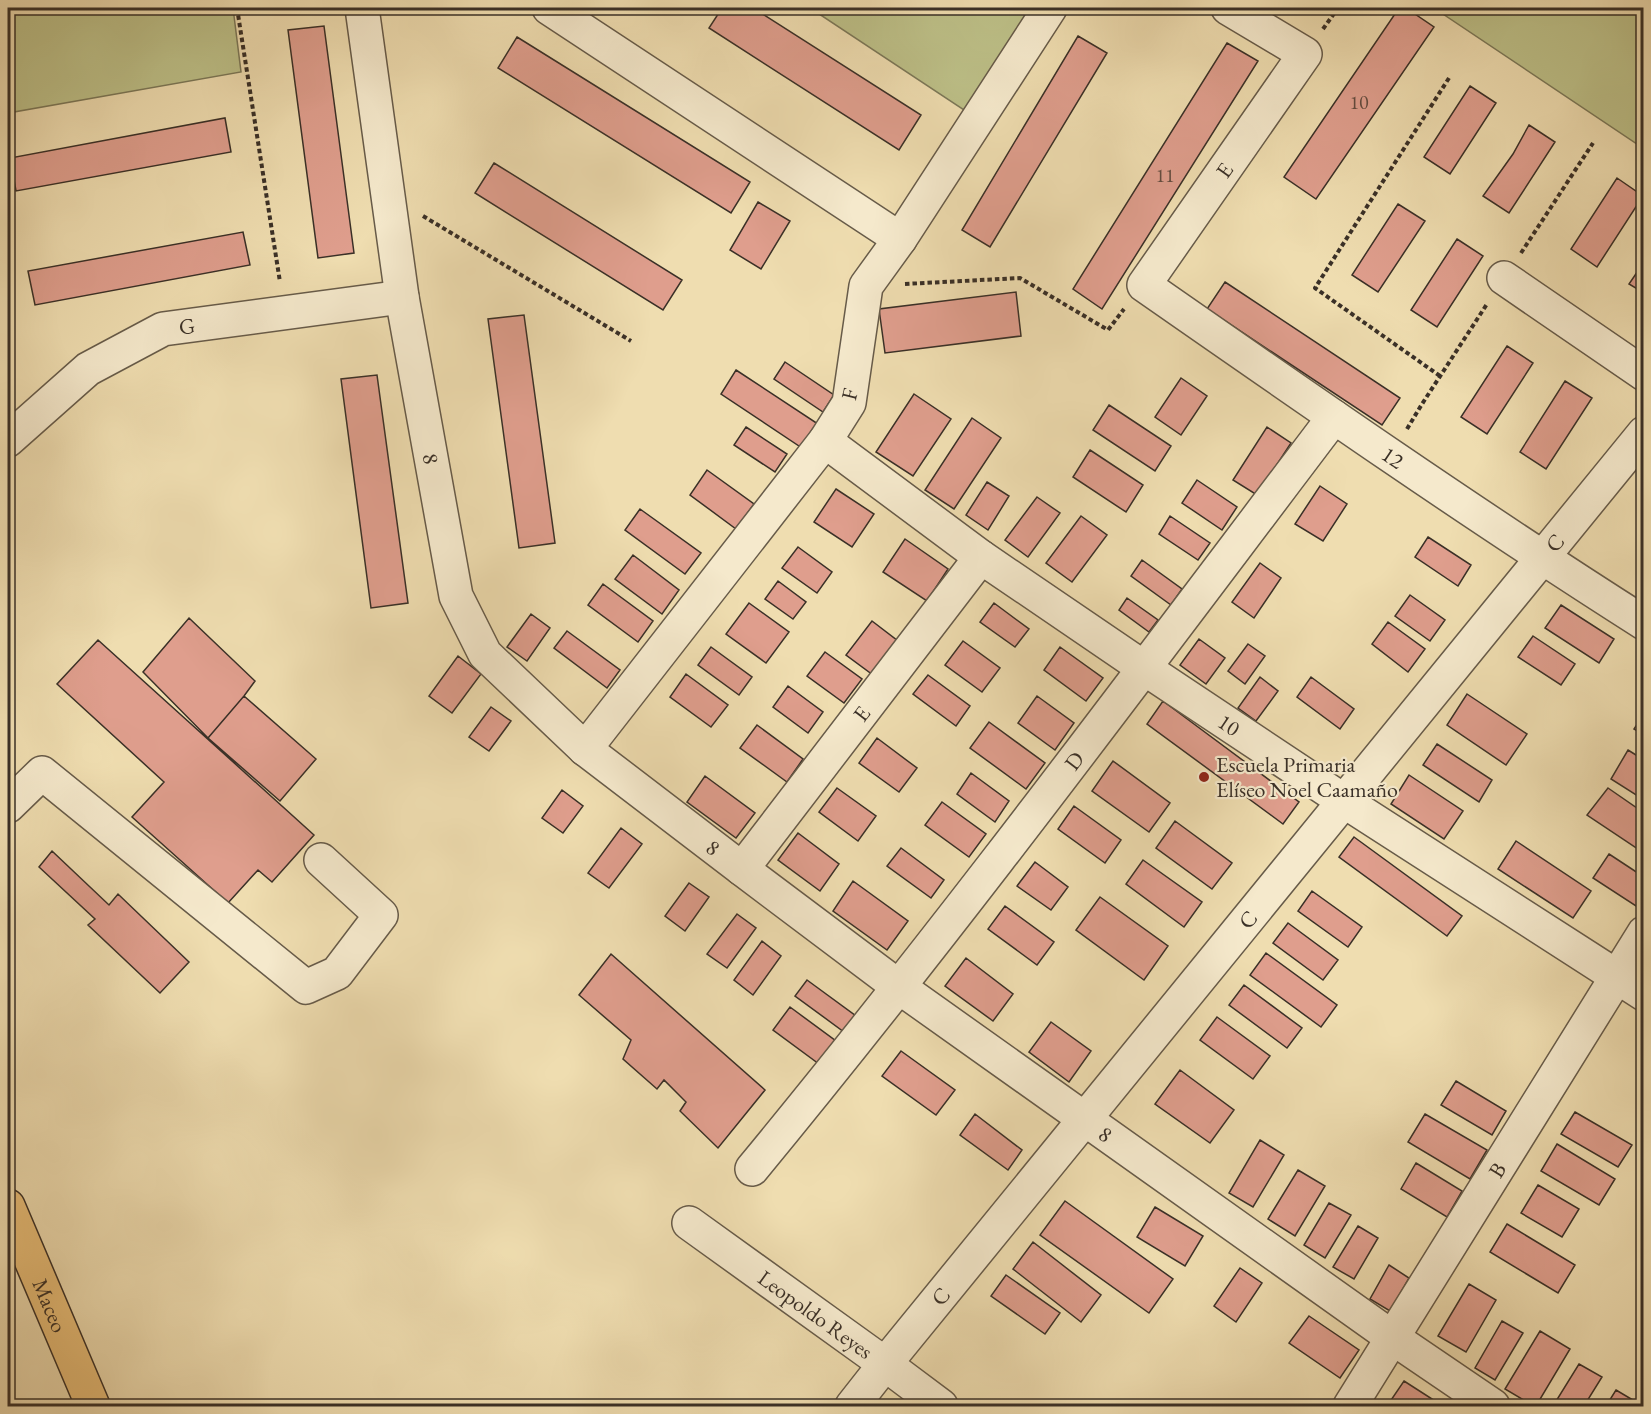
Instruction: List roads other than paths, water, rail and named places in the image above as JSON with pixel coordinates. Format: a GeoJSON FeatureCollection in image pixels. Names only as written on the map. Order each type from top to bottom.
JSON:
{"type":"FeatureCollection","features":[{"type":"Feature","properties":{"kind":"main road","name":"Maceo"},"geometry":{"type":"LineString","coordinates":[[8,1206],[93,1407]]}},
{"type":"Feature","properties":{"kind":"street","name":"8"},"geometry":{"type":"LineString","coordinates":[[372,8],[389,195],[402,297],[456,596],[485,654],[585,749],[899,987],[1493,1407]]}},
{"type":"Feature","properties":{"kind":"street"},"geometry":{"type":"LineString","coordinates":[[549,8],[900,239]]}},
{"type":"Feature","properties":{"kind":"street","name":"F"},"geometry":{"type":"LineString","coordinates":[[585,749],[825,441],[849,403],[866,286],[900,239],[1050,8]]}},
{"type":"Feature","properties":{"kind":"street"},"geometry":{"type":"LineString","coordinates":[[1228,8],[1265,17]]}},
{"type":"Feature","properties":{"kind":"street","name":"E"},"geometry":{"type":"LineString","coordinates":[[1144,285],[1305,54],[1265,17]]}},
{"type":"Feature","properties":{"kind":"street"},"geometry":{"type":"LineString","coordinates":[[1504,278],[1644,374]]}},
{"type":"Feature","properties":{"kind":"street","name":"12"},"geometry":{"type":"LineString","coordinates":[[1144,285],[1542,558],[1644,623]]}},
{"type":"Feature","properties":{"kind":"street","name":"G"},"geometry":{"type":"LineString","coordinates":[[8,440],[88,369],[162,329],[402,297]]}},
{"type":"Feature","properties":{"kind":"street","name":"D"},"geometry":{"type":"LineString","coordinates":[[752,1169],[899,987],[1334,417]]}},
{"type":"Feature","properties":{"kind":"street","name":"C"},"geometry":{"type":"LineString","coordinates":[[852,1407],[1644,433]]}},
{"type":"Feature","properties":{"kind":"street","name":"10"},"geometry":{"type":"LineString","coordinates":[[825,441],[981,557],[1144,668],[1344,801],[1644,994]]}},
{"type":"Feature","properties":{"kind":"street","name":"E"},"geometry":{"type":"LineString","coordinates":[[742,869],[981,557]]}},
{"type":"Feature","properties":{"kind":"street"},"geometry":{"type":"LineString","coordinates":[[8,806],[42,773],[306,987],[337,973],[381,915],[321,860]]}},
{"type":"Feature","properties":{"kind":"street","name":"B"},"geometry":{"type":"LineString","coordinates":[[1350,1407],[1644,933]]}},
{"type":"Feature","properties":{"kind":"street","name":"Leopoldo Reyes"},"geometry":{"type":"LineString","coordinates":[[689,1223],[941,1407]]}},
{"type":"Feature","properties":{"kind":"place","name":"Escuela Primaria Elíseo Noel Caamaño"},"geometry":{"type":"Point","coordinates":[1204,777]}}]}
